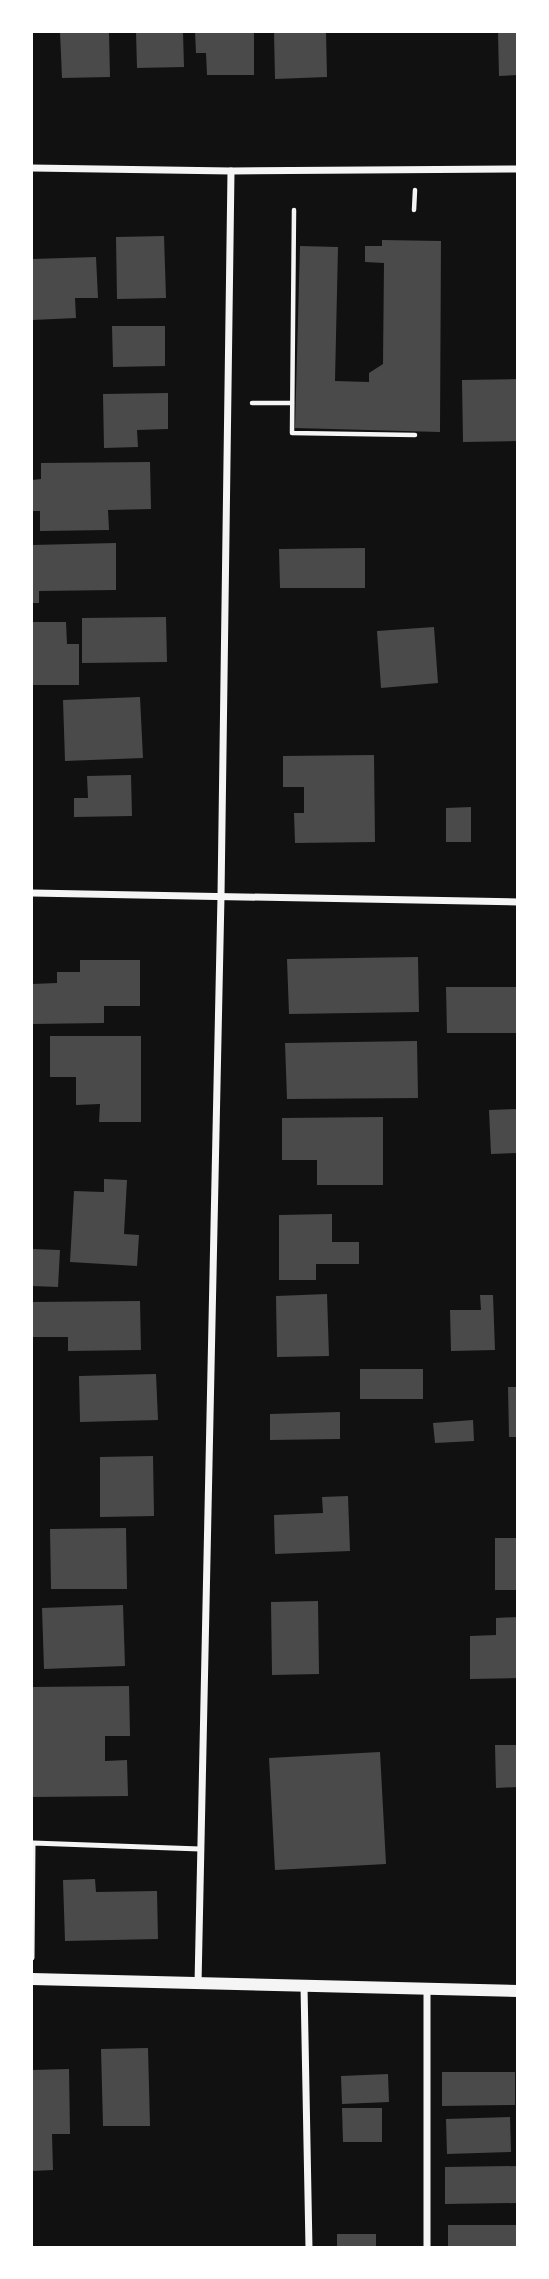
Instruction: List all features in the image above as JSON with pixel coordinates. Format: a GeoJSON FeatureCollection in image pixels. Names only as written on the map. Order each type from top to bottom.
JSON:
{"type":"FeatureCollection","features":[{"type":"Feature","properties":{"kind":"street"},"geometry":{"type":"LineString","coordinates":[[32,168],[517,169]]}},
{"type":"Feature","properties":{"kind":"street"},"geometry":{"type":"LineString","coordinates":[[198,1984],[221,896],[231,170]]}},
{"type":"Feature","properties":{"kind":"street"},"geometry":{"type":"LineString","coordinates":[[32,893],[517,902]]}},
{"type":"Feature","properties":{"kind":"street"},"geometry":{"type":"LineString","coordinates":[[32,1979],[517,1991]]}},
{"type":"Feature","properties":{"kind":"street"},"geometry":{"type":"LineString","coordinates":[[304,1986],[309,2248]]}},
{"type":"Feature","properties":{"kind":"street"},"geometry":{"type":"LineString","coordinates":[[427,1989],[427,2248]]}},
{"type":"Feature","properties":{"kind":"lane"},"geometry":{"type":"LineString","coordinates":[[32,1958],[33,1843],[200,1849]]}},
{"type":"Feature","properties":{"kind":"path"},"geometry":{"type":"LineString","coordinates":[[294,210],[292,433],[415,436]]}},
{"type":"Feature","properties":{"kind":"path"},"geometry":{"type":"LineString","coordinates":[[252,403],[292,403]]}},
{"type":"Feature","properties":{"kind":"building"},"geometry":{"type":"Polygon","coordinates":[[[60,32],[109,32],[110,77],[62,78],[60,32]]]}},
{"type":"Feature","properties":{"kind":"building"},"geometry":{"type":"Polygon","coordinates":[[[136,32],[183,32],[184,67],[137,68],[136,32]]]}},
{"type":"Feature","properties":{"kind":"building"},"geometry":{"type":"Polygon","coordinates":[[[195,32],[254,32],[254,75],[207,75],[206,53],[196,53],[195,32]]]}},
{"type":"Feature","properties":{"kind":"building"},"geometry":{"type":"Polygon","coordinates":[[[274,32],[326,32],[327,77],[275,79],[274,32]]]}},
{"type":"Feature","properties":{"kind":"building"},"geometry":{"type":"Polygon","coordinates":[[[498,32],[518,32],[518,75],[499,76],[498,32]]]}},
{"type":"Feature","properties":{"kind":"building"},"geometry":{"type":"Polygon","coordinates":[[[164,236],[166,298],[117,299],[116,237],[164,236]]]}},
{"type":"Feature","properties":{"kind":"building"},"geometry":{"type":"Polygon","coordinates":[[[382,240],[441,241],[440,432],[295,428],[300,246],[338,247],[335,381],[369,382],[369,373],[383,364],[384,263],[365,262],[365,246],[382,246],[382,240]]]}},
{"type":"Feature","properties":{"kind":"building"},"geometry":{"type":"Polygon","coordinates":[[[96,257],[98,298],[75,298],[76,318],[32,320],[32,259],[96,257]]]}},
{"type":"Feature","properties":{"kind":"building"},"geometry":{"type":"Polygon","coordinates":[[[112,326],[165,326],[165,366],[113,367],[112,326]]]}},
{"type":"Feature","properties":{"kind":"building"},"geometry":{"type":"Polygon","coordinates":[[[518,379],[518,441],[463,442],[462,380],[518,379]]]}},
{"type":"Feature","properties":{"kind":"building"},"geometry":{"type":"Polygon","coordinates":[[[168,393],[168,429],[137,430],[138,447],[104,448],[103,394],[168,393]]]}},
{"type":"Feature","properties":{"kind":"building"},"geometry":{"type":"Polygon","coordinates":[[[150,462],[151,509],[108,510],[109,530],[40,531],[40,511],[32,511],[32,480],[41,479],[41,463],[150,462]]]}},
{"type":"Feature","properties":{"kind":"building"},"geometry":{"type":"Polygon","coordinates":[[[116,543],[116,590],[39,591],[39,603],[32,603],[32,545],[116,543]]]}},
{"type":"Feature","properties":{"kind":"building"},"geometry":{"type":"Polygon","coordinates":[[[365,548],[365,588],[280,588],[279,549],[365,548]]]}},
{"type":"Feature","properties":{"kind":"building"},"geometry":{"type":"Polygon","coordinates":[[[166,617],[167,662],[82,663],[82,618],[166,617]]]}},
{"type":"Feature","properties":{"kind":"building"},"geometry":{"type":"Polygon","coordinates":[[[32,622],[66,622],[67,644],[79,644],[79,685],[32,685],[32,622]]]}},
{"type":"Feature","properties":{"kind":"building"},"geometry":{"type":"Polygon","coordinates":[[[434,627],[438,683],[381,688],[377,631],[434,627]]]}},
{"type":"Feature","properties":{"kind":"building"},"geometry":{"type":"Polygon","coordinates":[[[140,697],[143,758],[65,761],[63,700],[140,697]]]}},
{"type":"Feature","properties":{"kind":"building"},"geometry":{"type":"Polygon","coordinates":[[[374,755],[375,842],[295,843],[294,813],[304,813],[304,787],[283,787],[283,756],[374,755]]]}},
{"type":"Feature","properties":{"kind":"building"},"geometry":{"type":"Polygon","coordinates":[[[131,775],[132,816],[74,817],[74,798],[88,798],[87,776],[131,775]]]}},
{"type":"Feature","properties":{"kind":"building"},"geometry":{"type":"Polygon","coordinates":[[[471,807],[471,842],[446,842],[446,808],[471,807]]]}},
{"type":"Feature","properties":{"kind":"building"},"geometry":{"type":"Polygon","coordinates":[[[418,957],[419,1012],[289,1014],[287,959],[418,957]]]}},
{"type":"Feature","properties":{"kind":"building"},"geometry":{"type":"Polygon","coordinates":[[[80,960],[140,960],[140,1006],[104,1006],[104,1023],[32,1024],[32,984],[57,983],[57,972],[80,972],[80,960]]]}},
{"type":"Feature","properties":{"kind":"building"},"geometry":{"type":"Polygon","coordinates":[[[446,987],[518,987],[518,1033],[447,1033],[446,987]]]}},
{"type":"Feature","properties":{"kind":"building"},"geometry":{"type":"Polygon","coordinates":[[[50,1036],[141,1036],[141,1122],[99,1122],[100,1104],[76,1105],[76,1077],[50,1077],[50,1036]]]}},
{"type":"Feature","properties":{"kind":"building"},"geometry":{"type":"Polygon","coordinates":[[[417,1041],[418,1098],[287,1099],[285,1043],[417,1041]]]}},
{"type":"Feature","properties":{"kind":"building"},"geometry":{"type":"Polygon","coordinates":[[[518,1109],[518,1153],[491,1154],[489,1110],[518,1109]]]}},
{"type":"Feature","properties":{"kind":"building"},"geometry":{"type":"Polygon","coordinates":[[[383,1117],[383,1185],[317,1185],[317,1160],[282,1160],[282,1118],[383,1117]]]}},
{"type":"Feature","properties":{"kind":"building"},"geometry":{"type":"Polygon","coordinates":[[[104,1179],[127,1180],[124,1234],[139,1235],[137,1266],[70,1262],[74,1191],[104,1192],[104,1179]]]}},
{"type":"Feature","properties":{"kind":"building"},"geometry":{"type":"Polygon","coordinates":[[[332,1214],[332,1242],[359,1242],[359,1264],[316,1264],[316,1280],[279,1280],[279,1215],[332,1214]]]}},
{"type":"Feature","properties":{"kind":"building"},"geometry":{"type":"Polygon","coordinates":[[[32,1249],[60,1250],[58,1287],[32,1286],[32,1249]]]}},
{"type":"Feature","properties":{"kind":"building"},"geometry":{"type":"Polygon","coordinates":[[[327,1294],[329,1356],[277,1357],[276,1296],[327,1294]]]}},
{"type":"Feature","properties":{"kind":"building"},"geometry":{"type":"Polygon","coordinates":[[[480,1295],[493,1295],[495,1350],[451,1351],[450,1310],[481,1310],[480,1295]]]}},
{"type":"Feature","properties":{"kind":"building"},"geometry":{"type":"Polygon","coordinates":[[[140,1301],[141,1350],[68,1351],[68,1337],[32,1337],[32,1302],[140,1301]]]}},
{"type":"Feature","properties":{"kind":"building"},"geometry":{"type":"Polygon","coordinates":[[[360,1369],[423,1369],[423,1399],[360,1399],[360,1369]]]}},
{"type":"Feature","properties":{"kind":"building"},"geometry":{"type":"Polygon","coordinates":[[[156,1374],[158,1420],[80,1422],[79,1376],[156,1374]]]}},
{"type":"Feature","properties":{"kind":"building"},"geometry":{"type":"Polygon","coordinates":[[[508,1387],[518,1387],[518,1437],[509,1437],[508,1387]]]}},
{"type":"Feature","properties":{"kind":"building"},"geometry":{"type":"Polygon","coordinates":[[[340,1412],[340,1439],[270,1440],[270,1414],[340,1412]]]}},
{"type":"Feature","properties":{"kind":"building"},"geometry":{"type":"Polygon","coordinates":[[[473,1420],[474,1441],[435,1443],[433,1423],[473,1420]]]}},
{"type":"Feature","properties":{"kind":"building"},"geometry":{"type":"Polygon","coordinates":[[[153,1456],[154,1516],[100,1517],[100,1457],[153,1456]]]}},
{"type":"Feature","properties":{"kind":"building"},"geometry":{"type":"Polygon","coordinates":[[[348,1496],[350,1551],[275,1554],[274,1515],[323,1513],[322,1497],[348,1496]]]}},
{"type":"Feature","properties":{"kind":"building"},"geometry":{"type":"Polygon","coordinates":[[[126,1528],[127,1589],[51,1589],[50,1529],[126,1528]]]}},
{"type":"Feature","properties":{"kind":"building"},"geometry":{"type":"Polygon","coordinates":[[[495,1538],[518,1538],[518,1590],[495,1590],[495,1538]]]}},
{"type":"Feature","properties":{"kind":"building"},"geometry":{"type":"Polygon","coordinates":[[[318,1601],[319,1674],[272,1675],[271,1602],[318,1601]]]}},
{"type":"Feature","properties":{"kind":"building"},"geometry":{"type":"Polygon","coordinates":[[[123,1605],[125,1666],[44,1669],[42,1608],[123,1605]]]}},
{"type":"Feature","properties":{"kind":"building"},"geometry":{"type":"Polygon","coordinates":[[[518,1617],[518,1678],[470,1679],[470,1636],[496,1635],[496,1618],[518,1617]]]}},
{"type":"Feature","properties":{"kind":"building"},"geometry":{"type":"Polygon","coordinates":[[[129,1686],[130,1736],[105,1736],[105,1761],[127,1760],[128,1796],[32,1797],[32,1687],[129,1686]]]}},
{"type":"Feature","properties":{"kind":"building"},"geometry":{"type":"Polygon","coordinates":[[[495,1745],[518,1745],[518,1787],[496,1788],[495,1745]]]}},
{"type":"Feature","properties":{"kind":"building"},"geometry":{"type":"Polygon","coordinates":[[[380,1752],[386,1864],[275,1870],[269,1758],[380,1752]]]}},
{"type":"Feature","properties":{"kind":"building"},"geometry":{"type":"Polygon","coordinates":[[[95,1879],[96,1892],[157,1891],[158,1939],[65,1941],[63,1880],[95,1879]]]}},
{"type":"Feature","properties":{"kind":"building"},"geometry":{"type":"Polygon","coordinates":[[[148,2048],[150,2126],[103,2126],[101,2049],[148,2048]]]}},
{"type":"Feature","properties":{"kind":"building"},"geometry":{"type":"Polygon","coordinates":[[[69,2069],[70,2134],[52,2134],[53,2170],[32,2171],[32,2070],[69,2069]]]}},
{"type":"Feature","properties":{"kind":"building"},"geometry":{"type":"Polygon","coordinates":[[[442,2072],[515,2072],[515,2105],[442,2106],[442,2072]]]}},
{"type":"Feature","properties":{"kind":"building"},"geometry":{"type":"Polygon","coordinates":[[[388,2074],[389,2102],[342,2104],[341,2076],[388,2074]]]}},
{"type":"Feature","properties":{"kind":"building"},"geometry":{"type":"Polygon","coordinates":[[[342,2108],[382,2108],[382,2142],[343,2142],[342,2108]]]}},
{"type":"Feature","properties":{"kind":"building"},"geometry":{"type":"Polygon","coordinates":[[[510,2117],[511,2152],[447,2154],[446,2119],[510,2117]]]}},
{"type":"Feature","properties":{"kind":"building"},"geometry":{"type":"Polygon","coordinates":[[[518,2166],[518,2203],[445,2204],[445,2167],[518,2166]]]}},
{"type":"Feature","properties":{"kind":"building"},"geometry":{"type":"Polygon","coordinates":[[[448,2225],[518,2225],[518,2248],[448,2248],[448,2225]]]}},
{"type":"Feature","properties":{"kind":"building"},"geometry":{"type":"Polygon","coordinates":[[[337,2234],[376,2234],[376,2248],[337,2248],[337,2234]]]}}]}
